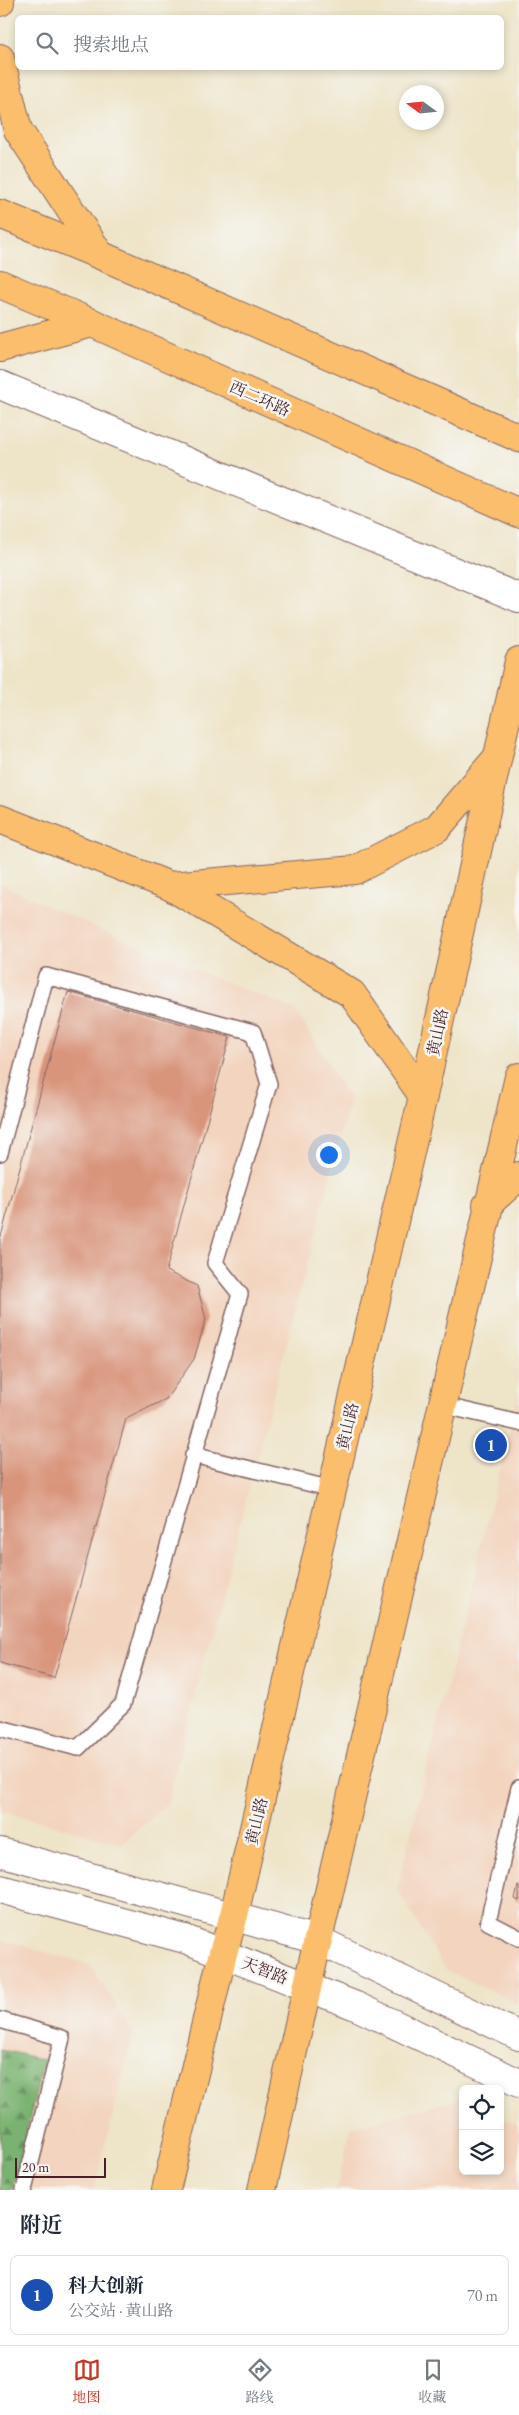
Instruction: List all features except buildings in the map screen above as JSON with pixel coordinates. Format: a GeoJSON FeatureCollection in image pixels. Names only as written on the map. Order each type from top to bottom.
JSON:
{"type":"FeatureCollection","features":[{"type":"Feature","properties":{"kind":"main road"},"geometry":{"type":"LineString","coordinates":[[0,58],[18,130],[100,255]]}},
{"type":"Feature","properties":{"kind":"main road"},"geometry":{"type":"LineString","coordinates":[[0,214],[100,255],[519,438]]}},
{"type":"Feature","properties":{"kind":"main road","name":"西二环路"},"geometry":{"type":"LineString","coordinates":[[0,284],[519,513]]}},
{"type":"Feature","properties":{"kind":"main road"},"geometry":{"type":"LineString","coordinates":[[0,348],[92,323]]}},
{"type":"Feature","properties":{"kind":"main road","name":"黄山路"},"geometry":{"type":"LineString","coordinates":[[166,2190],[223,1953],[234,1915],[423,1096],[516,673]]}},
{"type":"Feature","properties":{"kind":"main road"},"geometry":{"type":"LineString","coordinates":[[170,886],[355,870],[437,828],[497,758]]}},
{"type":"Feature","properties":{"kind":"main road"},"geometry":{"type":"LineString","coordinates":[[0,820],[170,886],[352,994],[423,1096]]}},
{"type":"Feature","properties":{"kind":"main road"},"geometry":{"type":"LineString","coordinates":[[262,2190],[441,1405],[519,1077]]}},
{"type":"Feature","properties":{"kind":"main road"},"geometry":{"type":"LineString","coordinates":[[487,1206],[519,1176]]}},
{"type":"Feature","properties":{"kind":"street"},"geometry":{"type":"LineString","coordinates":[[0,385],[519,598]]}},
{"type":"Feature","properties":{"kind":"street"},"geometry":{"type":"LineString","coordinates":[[0,1852],[234,1915],[318,1940],[519,2036]]}},
{"type":"Feature","properties":{"kind":"street","name":"天智路"},"geometry":{"type":"LineString","coordinates":[[0,1889],[185,1939],[223,1953],[356,2006],[519,2083]]}},
{"type":"Feature","properties":{"kind":"lane"},"geometry":{"type":"LineString","coordinates":[[0,1153],[46,976],[253,1032],[270,1084],[215,1263],[240,1294],[123,1704],[78,1748],[0,1728]]}},
{"type":"Feature","properties":{"kind":"lane"},"geometry":{"type":"LineString","coordinates":[[441,1405],[519,1423]]}},
{"type":"Feature","properties":{"kind":"lane"},"geometry":{"type":"LineString","coordinates":[[193,1455],[332,1488]]}},
{"type":"Feature","properties":{"kind":"lane"},"geometry":{"type":"LineString","coordinates":[[519,1788],[488,1922],[519,1938]]}},
{"type":"Feature","properties":{"kind":"lane"},"geometry":{"type":"LineString","coordinates":[[0,2020],[62,2038],[24,2190]]}},
{"type":"Feature","properties":{"kind":"shaded area"},"geometry":{"type":"Polygon","coordinates":[[[0,883],[38,902],[152,952],[295,1010],[350,1099],[167,1804],[122,1844],[0,1811],[0,883]]]}},
{"type":"Feature","properties":{"kind":"shaded area"},"geometry":{"type":"Polygon","coordinates":[[[519,1392],[519,2004],[446,1970],[397,1889],[519,1392]]]}},
{"type":"Feature","properties":{"kind":"shaded area"},"geometry":{"type":"Polygon","coordinates":[[[0,1939],[90,1965],[133,2033],[94,2190],[0,2190],[0,1939]]]}},
{"type":"Feature","properties":{"kind":"shaded area"},"geometry":{"type":"Polygon","coordinates":[[[458,2099],[459,2175],[504,2175],[504,2119],[519,2126],[519,2190],[336,2190],[351,2128],[458,2099]]]}},
{"type":"Feature","properties":{"kind":"green space"},"geometry":{"type":"Polygon","coordinates":[[[0,2049],[44,2060],[12,2190],[0,2190],[0,2049]]]}},
{"type":"Feature","properties":{"kind":"place","name":"科大创新"},"geometry":{"type":"Point","coordinates":[491,1445]}}]}
